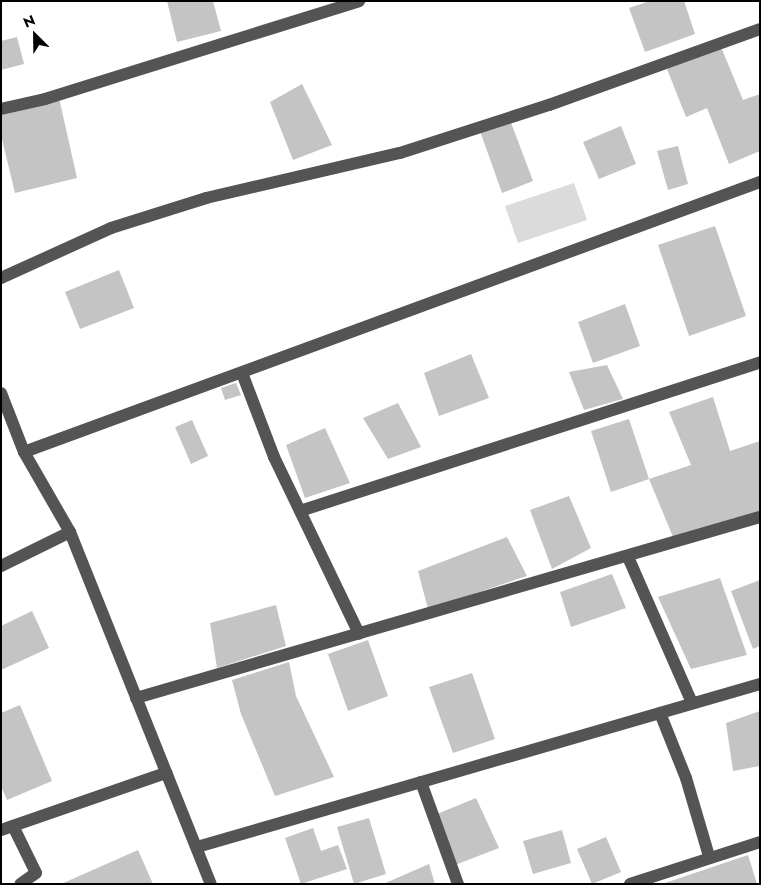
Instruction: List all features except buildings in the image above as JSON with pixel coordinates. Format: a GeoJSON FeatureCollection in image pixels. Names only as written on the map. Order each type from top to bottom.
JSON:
{"type":"FeatureCollection","features":[{"type":"Feature","properties":{"kind":"street"},"geometry":{"type":"LineString","coordinates":[[1,109],[64,93],[359,1]]}},
{"type":"Feature","properties":{"kind":"street"},"geometry":{"type":"LineString","coordinates":[[1,278],[111,228],[206,198],[400,153],[549,105],[760,29]]}},
{"type":"Feature","properties":{"kind":"street"},"geometry":{"type":"LineString","coordinates":[[24,452],[760,182]]}},
{"type":"Feature","properties":{"kind":"street"},"geometry":{"type":"LineString","coordinates":[[300,511],[760,362]]}},
{"type":"Feature","properties":{"kind":"street"},"geometry":{"type":"LineString","coordinates":[[242,373],[274,457],[359,634]]}},
{"type":"Feature","properties":{"kind":"street"},"geometry":{"type":"LineString","coordinates":[[1,393],[24,452],[70,532],[211,884]]}},
{"type":"Feature","properties":{"kind":"street"},"geometry":{"type":"LineString","coordinates":[[136,698],[628,557],[760,517]]}},
{"type":"Feature","properties":{"kind":"street"},"geometry":{"type":"LineString","coordinates":[[1,566],[70,532]]}},
{"type":"Feature","properties":{"kind":"street"},"geometry":{"type":"LineString","coordinates":[[628,557],[692,703]]}},
{"type":"Feature","properties":{"kind":"street"},"geometry":{"type":"LineString","coordinates":[[197,847],[760,684]]}},
{"type":"Feature","properties":{"kind":"street"},"geometry":{"type":"LineString","coordinates":[[660,712],[686,778],[709,856]]}},
{"type":"Feature","properties":{"kind":"street"},"geometry":{"type":"LineString","coordinates":[[20,884],[36,873],[7,828],[166,773]]}},
{"type":"Feature","properties":{"kind":"street"},"geometry":{"type":"LineString","coordinates":[[421,782],[458,884]]}},
{"type":"Feature","properties":{"kind":"street"},"geometry":{"type":"LineString","coordinates":[[630,884],[709,856],[760,842]]}},
{"type":"Feature","properties":{"kind":"shaded area"},"geometry":{"type":"Polygon","coordinates":[[[574,183],[587,220],[518,243],[505,206],[574,183]]]}}]}
